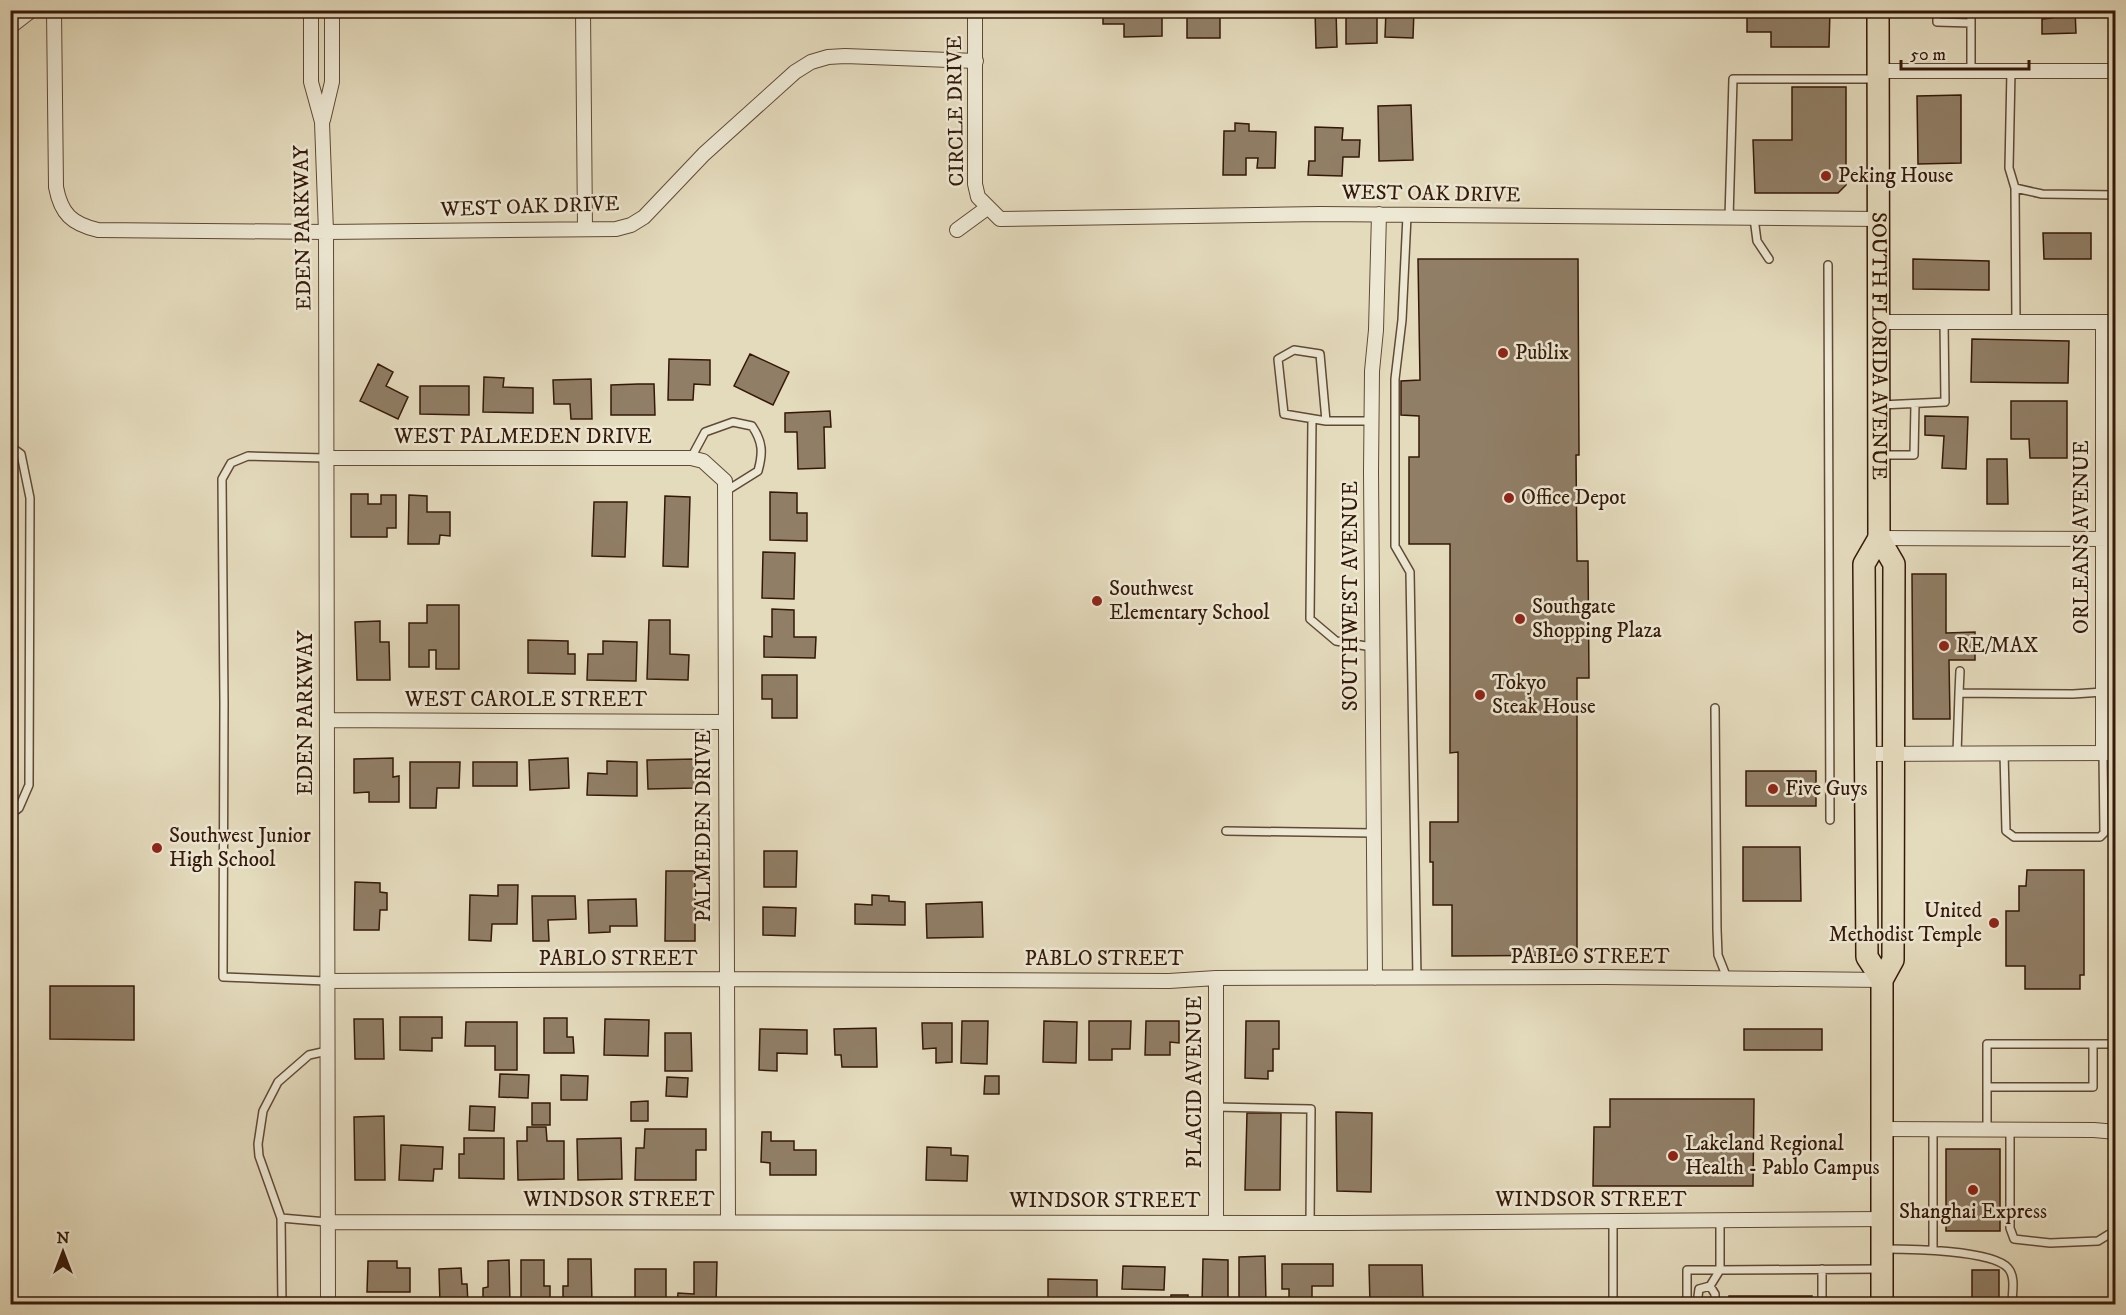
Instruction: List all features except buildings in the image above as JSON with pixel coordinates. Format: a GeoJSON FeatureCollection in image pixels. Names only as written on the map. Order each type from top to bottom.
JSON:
{"type":"FeatureCollection","features":[{"type":"Feature","properties":{"kind":"main road","name":"SOUTH FLORIDA AVENUE"},"geometry":{"type":"LineString","coordinates":[[1878,10],[1879,538],[1864,564],[1868,957],[1882,980]]}},
{"type":"Feature","properties":{"kind":"main road","name":"SOUTH FLORIDA AVENUE"},"geometry":{"type":"LineString","coordinates":[[1879,538],[1894,564],[1893,960],[1882,980],[1882,1305]]}},
{"type":"Feature","properties":{"kind":"street"},"geometry":{"type":"LineString","coordinates":[[10,27],[32,10]]}},
{"type":"Feature","properties":{"kind":"street","name":"WEST OAK DRIVE"},"geometry":{"type":"LineString","coordinates":[[54,10],[58,199],[64,210],[81,226],[98,230],[326,232],[616,230],[632,225],[644,217],[736,124],[795,72],[811,62],[828,57],[845,56],[976,61]]}},
{"type":"Feature","properties":{"kind":"street","name":"EDEN PARKWAY"},"geometry":{"type":"LineString","coordinates":[[311,10],[311,82],[322,122],[326,232],[328,1305]]}},
{"type":"Feature","properties":{"kind":"street","name":"EDEN PARKWAY"},"geometry":{"type":"LineString","coordinates":[[322,122],[332,82],[332,10]]}},
{"type":"Feature","properties":{"kind":"street"},"geometry":{"type":"LineString","coordinates":[[583,10],[585,230]]}},
{"type":"Feature","properties":{"kind":"street","name":"CIRCLE DRIVE"},"geometry":{"type":"LineString","coordinates":[[975,10],[975,184],[978,197],[987,208]]}},
{"type":"Feature","properties":{"kind":"street"},"geometry":{"type":"LineString","coordinates":[[1878,75],[1971,71],[2115,71]]}},
{"type":"Feature","properties":{"kind":"street"},"geometry":{"type":"LineString","coordinates":[[957,230],[987,208]]}},
{"type":"Feature","properties":{"kind":"street","name":"WEST OAK DRIVE"},"geometry":{"type":"LineString","coordinates":[[987,208],[1000,219],[1022,220],[1308,214],[1879,219]]}},
{"type":"Feature","properties":{"kind":"street","name":"SOUTHWEST AVENUE"},"geometry":{"type":"LineString","coordinates":[[1375,978],[1372,371],[1376,330],[1379,214]]}},
{"type":"Feature","properties":{"kind":"street"},"geometry":{"type":"LineString","coordinates":[[1880,322],[2109,322]]}},
{"type":"Feature","properties":{"kind":"street","name":"ORLEANS AVENUE"},"geometry":{"type":"LineString","coordinates":[[2109,322],[2109,539],[2103,692],[2109,753]]}},
{"type":"Feature","properties":{"kind":"street","name":"WEST PALMEDEN DRIVE"},"geometry":{"type":"LineString","coordinates":[[326,459],[691,458],[703,461],[715,471]]}},
{"type":"Feature","properties":{"kind":"street","name":"PALMEDEN DRIVE"},"geometry":{"type":"LineString","coordinates":[[715,471],[725,481],[726,491],[728,1221]]}},
{"type":"Feature","properties":{"kind":"street"},"geometry":{"type":"LineString","coordinates":[[1879,538],[2109,539]]}},
{"type":"Feature","properties":{"kind":"street","name":"WEST CAROLE STREET"},"geometry":{"type":"LineString","coordinates":[[327,720],[725,722]]}},
{"type":"Feature","properties":{"kind":"street"},"geometry":{"type":"LineString","coordinates":[[1865,754],[2109,753]]}},
{"type":"Feature","properties":{"kind":"street","name":"PABLO STREET"},"geometry":{"type":"LineString","coordinates":[[327,981],[1169,981],[1216,978],[1882,980]]}},
{"type":"Feature","properties":{"kind":"street","name":"PLACID AVENUE"},"geometry":{"type":"LineString","coordinates":[[1216,978],[1216,1222]]}},
{"type":"Feature","properties":{"kind":"street"},"geometry":{"type":"LineString","coordinates":[[1882,1129],[2115,1132]]}},
{"type":"Feature","properties":{"kind":"street","name":"WINDSOR STREET"},"geometry":{"type":"LineString","coordinates":[[327,1222],[1310,1223],[1882,1219]]}},
{"type":"Feature","properties":{"kind":"lane"},"geometry":{"type":"LineString","coordinates":[[1937,10],[1937,22],[1971,23]]}},
{"type":"Feature","properties":{"kind":"lane"},"geometry":{"type":"LineString","coordinates":[[1971,10],[1971,71]]}},
{"type":"Feature","properties":{"kind":"lane"},"geometry":{"type":"LineString","coordinates":[[2011,71],[2009,168],[2015,188],[2016,322]]}},
{"type":"Feature","properties":{"kind":"lane"},"geometry":{"type":"LineString","coordinates":[[1729,218],[1733,80],[1878,75]]}},
{"type":"Feature","properties":{"kind":"lane"},"geometry":{"type":"LineString","coordinates":[[2015,188],[2042,194],[2115,195]]}},
{"type":"Feature","properties":{"kind":"lane"},"geometry":{"type":"LineString","coordinates":[[1407,216],[1402,320],[1395,379],[1395,546],[1410,572],[1417,978]]}},
{"type":"Feature","properties":{"kind":"lane"},"geometry":{"type":"LineString","coordinates":[[1754,218],[1757,241],[1769,259]]}},
{"type":"Feature","properties":{"kind":"lane"},"geometry":{"type":"LineString","coordinates":[[1828,265],[1830,820]]}},
{"type":"Feature","properties":{"kind":"lane"},"geometry":{"type":"LineString","coordinates":[[1879,405],[1945,402],[1944,322]]}},
{"type":"Feature","properties":{"kind":"lane"},"geometry":{"type":"LineString","coordinates":[[1326,421],[1320,354],[1294,350],[1278,359],[1284,414],[1312,420],[1326,421],[1372,421]]}},
{"type":"Feature","properties":{"kind":"lane"},"geometry":{"type":"LineString","coordinates":[[1879,455],[1914,455],[1915,404]]}},
{"type":"Feature","properties":{"kind":"lane"},"geometry":{"type":"LineString","coordinates":[[1312,420],[1310,620],[1336,641],[1373,647]]}},
{"type":"Feature","properties":{"kind":"lane"},"geometry":{"type":"LineString","coordinates":[[691,458],[705,432],[733,422],[752,426],[760,438],[763,454],[758,471],[726,491]]}},
{"type":"Feature","properties":{"kind":"lane"},"geometry":{"type":"LineString","coordinates":[[10,446],[21,454],[30,498],[30,785],[19,808],[10,815]]}},
{"type":"Feature","properties":{"kind":"lane"},"geometry":{"type":"LineString","coordinates":[[326,459],[248,456],[231,463],[222,479],[224,703],[222,936],[223,977],[327,981]]}},
{"type":"Feature","properties":{"kind":"lane"},"geometry":{"type":"LineString","coordinates":[[1957,754],[1960,670]]}},
{"type":"Feature","properties":{"kind":"lane"},"geometry":{"type":"LineString","coordinates":[[1959,693],[2103,692]]}},
{"type":"Feature","properties":{"kind":"lane"},"geometry":{"type":"LineString","coordinates":[[1714,708],[1716,930],[1718,955],[1727,978]]}},
{"type":"Feature","properties":{"kind":"lane"},"geometry":{"type":"LineString","coordinates":[[2004,753],[2006,831],[2014,837],[2100,837],[2104,833],[2109,753]]}},
{"type":"Feature","properties":{"kind":"lane"},"geometry":{"type":"LineString","coordinates":[[1226,831],[1373,833]]}},
{"type":"Feature","properties":{"kind":"lane"},"geometry":{"type":"LineString","coordinates":[[2113,893],[2115,942]]}},
{"type":"Feature","properties":{"kind":"lane"},"geometry":{"type":"LineString","coordinates":[[1987,1129],[1987,1044],[2115,1044]]}},
{"type":"Feature","properties":{"kind":"lane"},"geometry":{"type":"LineString","coordinates":[[1987,1087],[2093,1087],[2093,1044]]}},
{"type":"Feature","properties":{"kind":"lane"},"geometry":{"type":"LineString","coordinates":[[282,1305],[281,1218],[259,1156],[258,1144],[263,1111],[278,1082],[309,1055],[327,1052]]}},
{"type":"Feature","properties":{"kind":"lane"},"geometry":{"type":"LineString","coordinates":[[1216,1107],[1311,1109],[1310,1223]]}},
{"type":"Feature","properties":{"kind":"lane"},"geometry":{"type":"LineString","coordinates":[[1933,1129],[1933,1249]]}},
{"type":"Feature","properties":{"kind":"lane"},"geometry":{"type":"LineString","coordinates":[[2010,1130],[2010,1228],[2014,1239],[2050,1243],[2098,1241],[2112,1233],[2115,1226]]}},
{"type":"Feature","properties":{"kind":"lane"},"geometry":{"type":"LineString","coordinates":[[281,1218],[327,1222]]}},
{"type":"Feature","properties":{"kind":"lane"},"geometry":{"type":"LineString","coordinates":[[1697,1305],[1699,1289],[1710,1286],[1720,1270],[1720,1220]]}},
{"type":"Feature","properties":{"kind":"lane"},"geometry":{"type":"LineString","coordinates":[[1613,1221],[1613,1305]]}},
{"type":"Feature","properties":{"kind":"lane"},"geometry":{"type":"LineString","coordinates":[[1687,1305],[1687,1270],[1822,1269],[1933,1249],[1997,1260],[2008,1267],[2013,1275],[2012,1305]]}},
{"type":"Feature","properties":{"kind":"lane"},"geometry":{"type":"LineString","coordinates":[[1822,1269],[1822,1305]]}},
{"type":"Feature","properties":{"kind":"lane"},"geometry":{"type":"LineString","coordinates":[[1710,1286],[1715,1294],[1715,1305]]}},
{"type":"Feature","properties":{"kind":"place","name":"Peking House"},"geometry":{"type":"Point","coordinates":[1826,176]}},
{"type":"Feature","properties":{"kind":"place","name":"Publix"},"geometry":{"type":"Point","coordinates":[1503,353]}},
{"type":"Feature","properties":{"kind":"place","name":"Office Depot"},"geometry":{"type":"Point","coordinates":[1509,498]}},
{"type":"Feature","properties":{"kind":"place","name":"Southwest Elementary School"},"geometry":{"type":"Point","coordinates":[1097,601]}},
{"type":"Feature","properties":{"kind":"place","name":"Southgate Shopping Plaza"},"geometry":{"type":"Point","coordinates":[1520,619]}},
{"type":"Feature","properties":{"kind":"place","name":"RE/MAX"},"geometry":{"type":"Point","coordinates":[1944,646]}},
{"type":"Feature","properties":{"kind":"place","name":"Tokyo Steak House"},"geometry":{"type":"Point","coordinates":[1480,695]}},
{"type":"Feature","properties":{"kind":"place","name":"Five Guys"},"geometry":{"type":"Point","coordinates":[1773,789]}},
{"type":"Feature","properties":{"kind":"place","name":"Southwest Junior High School"},"geometry":{"type":"Point","coordinates":[157,848]}},
{"type":"Feature","properties":{"kind":"place","name":"United Methodist Temple"},"geometry":{"type":"Point","coordinates":[1994,923]}},
{"type":"Feature","properties":{"kind":"place","name":"Lakeland Regional Health - Pablo Campus"},"geometry":{"type":"Point","coordinates":[1673,1156]}},
{"type":"Feature","properties":{"kind":"place","name":"Shanghai Express"},"geometry":{"type":"Point","coordinates":[1973,1190]}}]}
